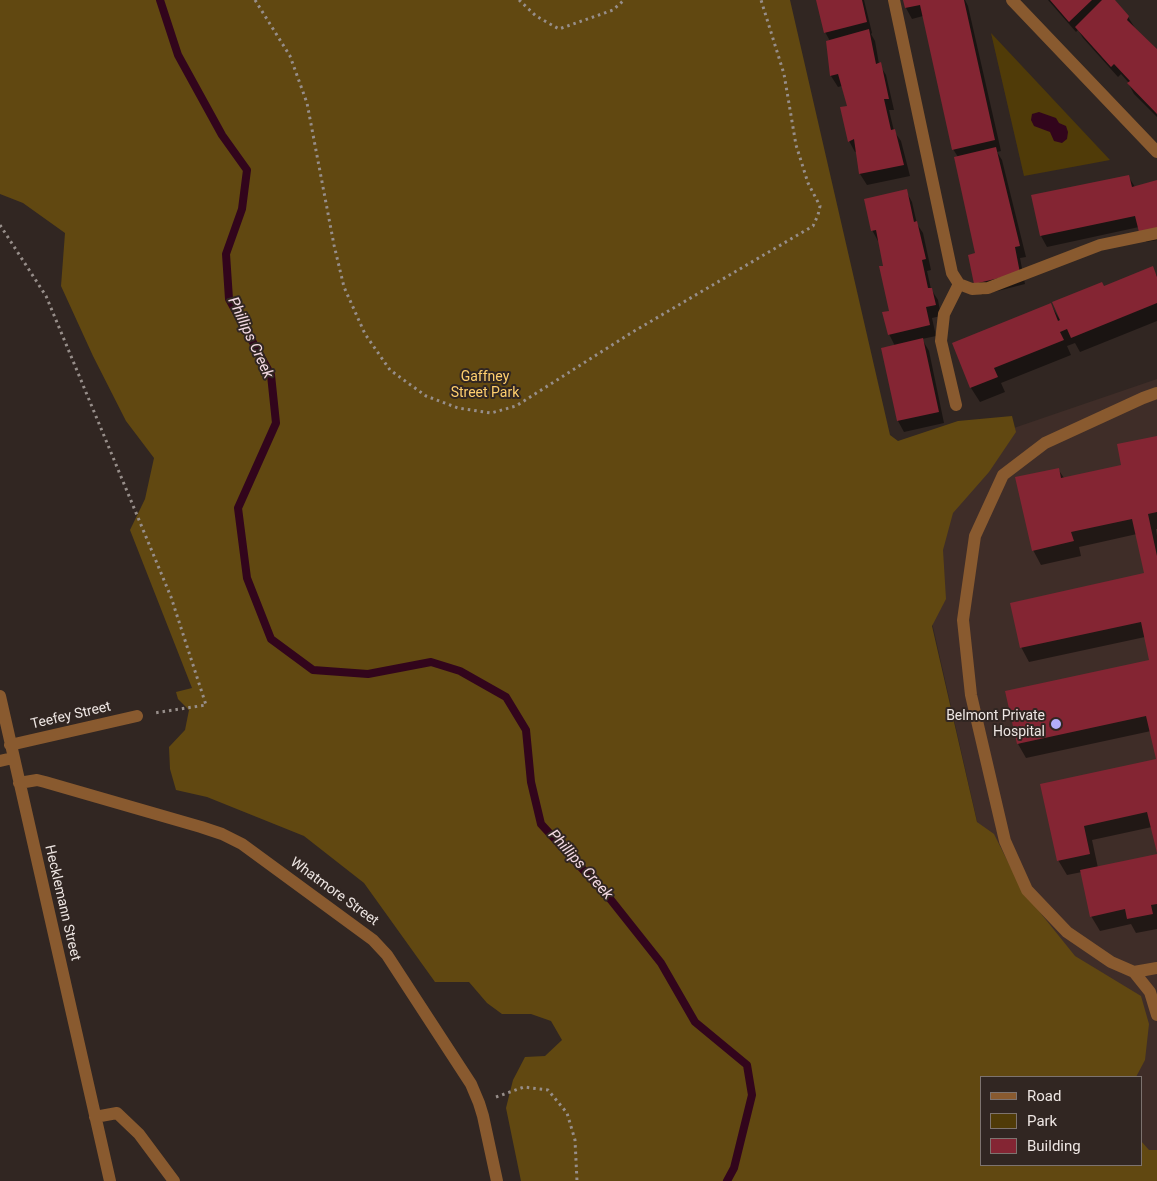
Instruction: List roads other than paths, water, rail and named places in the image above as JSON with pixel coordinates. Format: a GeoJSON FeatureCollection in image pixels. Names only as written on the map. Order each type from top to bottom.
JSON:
{"type":"FeatureCollection","features":[{"type":"Feature","properties":{"kind":"street"},"geometry":{"type":"LineString","coordinates":[[894,0],[952,273],[959,284],[972,289],[988,288],[1100,245],[1157,233]]}},
{"type":"Feature","properties":{"kind":"street"},"geometry":{"type":"LineString","coordinates":[[1012,0],[1157,152]]}},
{"type":"Feature","properties":{"kind":"street"},"geometry":{"type":"LineString","coordinates":[[956,406],[941,341],[944,314],[959,284]]}},
{"type":"Feature","properties":{"kind":"street"},"geometry":{"type":"LineString","coordinates":[[1157,393],[1045,443],[1004,475],[975,536],[963,620],[971,695],[1003,831],[1027,890],[1067,932],[1111,962],[1134,972],[1153,993],[1157,1015]]}},
{"type":"Feature","properties":{"kind":"street","name":"Hecklemann Street"},"geometry":{"type":"LineString","coordinates":[[0,696],[110,1181]]}},
{"type":"Feature","properties":{"kind":"street","name":"Teefey Street"},"geometry":{"type":"LineString","coordinates":[[10,745],[137,716]]}},
{"type":"Feature","properties":{"kind":"street"},"geometry":{"type":"LineString","coordinates":[[0,761],[13,758]]}},
{"type":"Feature","properties":{"kind":"street","name":"Whatmore Street"},"geometry":{"type":"LineString","coordinates":[[19,783],[37,780],[45,782],[222,834],[242,844],[373,940],[387,955],[471,1084],[483,1116],[497,1181]]}},
{"type":"Feature","properties":{"kind":"street"},"geometry":{"type":"LineString","coordinates":[[1134,972],[1157,968]]}},
{"type":"Feature","properties":{"kind":"street"},"geometry":{"type":"LineString","coordinates":[[95,1117],[116,1113],[139,1134],[174,1181]]}},
{"type":"Feature","properties":{"kind":"waterway","name":"Phillips Creek"},"geometry":{"type":"LineString","coordinates":[[160,0],[178,55],[222,135],[247,170],[242,209],[226,254],[229,299],[271,375],[276,423],[238,508],[247,578],[271,639],[313,670],[368,674],[431,662],[460,671],[506,697],[526,730],[531,782],[541,824],[611,900],[661,963],[695,1022],[747,1065],[752,1095],[734,1168],[727,1181]]}},
{"type":"Feature","properties":{"kind":"place","name":"Belmont Private Hospital"},"geometry":{"type":"Point","coordinates":[1056,724]}},
{"type":"Feature","properties":{"kind":"park label","name":"Gaffney Street Park"},"geometry":{"type":"Point","coordinates":[485,386]}}]}
